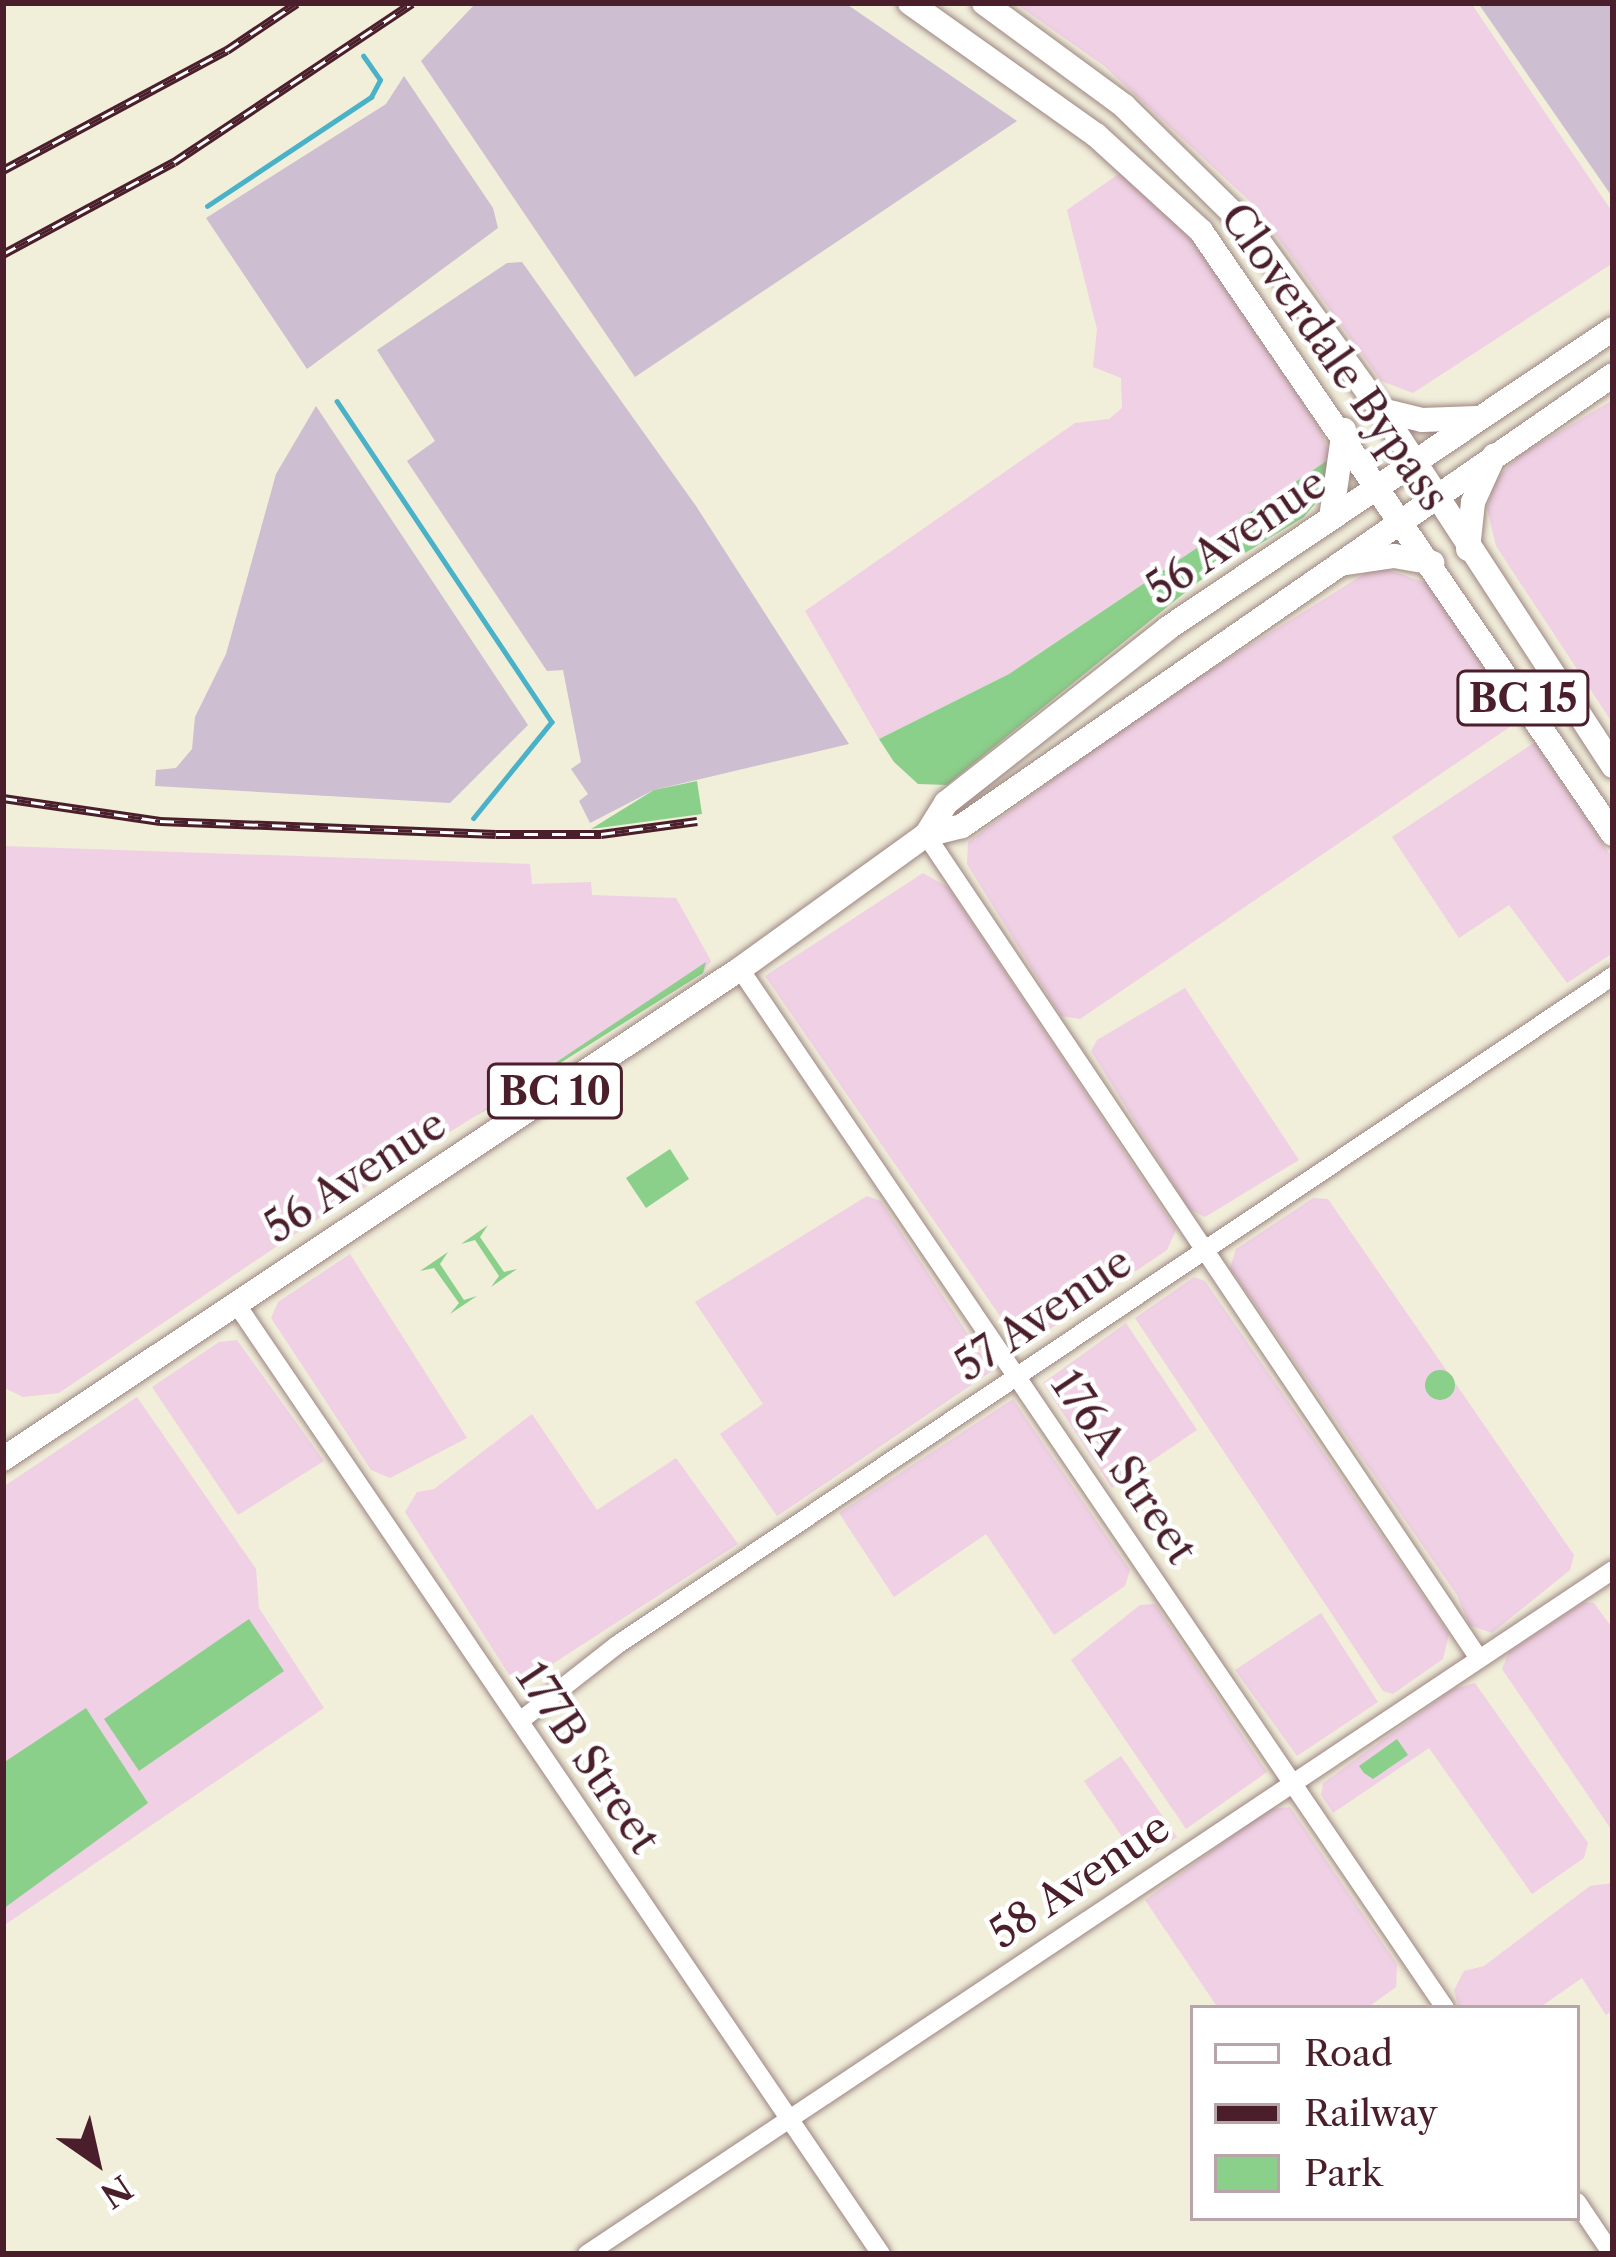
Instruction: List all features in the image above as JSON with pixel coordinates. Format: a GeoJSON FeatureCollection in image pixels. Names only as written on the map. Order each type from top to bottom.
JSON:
{"type":"FeatureCollection","features":[{"type":"Feature","properties":{"kind":"highway","name":"Cloverdale Bypass"},"geometry":{"type":"LineString","coordinates":[[910,3],[1096,135],[1201,231],[1344,430],[1613,834]]}},
{"type":"Feature","properties":{"kind":"highway","name":"Cloverdale Bypass"},"geometry":{"type":"LineString","coordinates":[[984,3],[1124,106],[1252,232],[1381,410],[1613,766]]}},
{"type":"Feature","properties":{"kind":"highway","name":"56 Avenue"},"geometry":{"type":"LineString","coordinates":[[926,835],[946,803],[1118,666],[1613,329]]}},
{"type":"Feature","properties":{"kind":"highway","name":"56 Avenue"},"geometry":{"type":"LineString","coordinates":[[3,1459],[740,969],[926,835],[962,826],[1330,565],[1613,375]]}},
{"type":"Feature","properties":{"kind":"highway"},"geometry":{"type":"LineString","coordinates":[[1381,410],[1422,420],[1480,417]]}},
{"type":"Feature","properties":{"kind":"highway"},"geometry":{"type":"LineString","coordinates":[[1331,518],[1344,430]]}},
{"type":"Feature","properties":{"kind":"highway"},"geometry":{"type":"LineString","coordinates":[[1468,550],[1473,502],[1496,454]]}},
{"type":"Feature","properties":{"kind":"highway"},"geometry":{"type":"LineString","coordinates":[[1330,565],[1394,556],[1432,563]]}},
{"type":"Feature","properties":{"kind":"street"},"geometry":{"type":"LineString","coordinates":[[926,835],[1478,1658]]}},
{"type":"Feature","properties":{"kind":"street","name":"176A Street"},"geometry":{"type":"LineString","coordinates":[[740,969],[1443,2005]]}},
{"type":"Feature","properties":{"kind":"street","name":"57 Avenue"},"geometry":{"type":"LineString","coordinates":[[520,1721],[617,1645],[1613,976]]}},
{"type":"Feature","properties":{"kind":"street","name":"177B Street"},"geometry":{"type":"LineString","coordinates":[[236,1302],[880,2254]]}},
{"type":"Feature","properties":{"kind":"street","name":"58 Avenue"},"geometry":{"type":"LineString","coordinates":[[587,2254],[1613,1570]]}},
{"type":"Feature","properties":{"kind":"street"},"geometry":{"type":"LineString","coordinates":[[1580,2206],[1612,2254]]}},
{"type":"Feature","properties":{"kind":"shaded area"},"geometry":{"type":"Polygon","coordinates":[[[476,3],[845,3],[1017,121],[635,377],[421,61],[476,3]]]}},
{"type":"Feature","properties":{"kind":"shaded area"},"geometry":{"type":"Polygon","coordinates":[[[1015,3],[1471,3],[1613,213],[1613,263],[1413,393],[1381,381],[1255,206],[1104,66],[1015,3]]]}},
{"type":"Feature","properties":{"kind":"shaded area"},"geometry":{"type":"Polygon","coordinates":[[[1478,3],[1613,3],[1613,198],[1478,3]]]}},
{"type":"Feature","properties":{"kind":"shaded area"},"geometry":{"type":"Polygon","coordinates":[[[404,76],[493,208],[498,228],[307,369],[206,218],[386,104],[404,76]]]}},
{"type":"Feature","properties":{"kind":"shaded area"},"geometry":{"type":"Polygon","coordinates":[[[1123,171],[1195,243],[1320,428],[1331,458],[1009,674],[879,739],[805,611],[1075,423],[1109,419],[1122,408],[1121,378],[1093,367],[1097,329],[1067,210],[1123,171]]]}},
{"type":"Feature","properties":{"kind":"shaded area"},"geometry":{"type":"Polygon","coordinates":[[[522,262],[696,506],[849,744],[654,790],[590,823],[579,801],[588,794],[571,769],[581,762],[563,670],[547,671],[407,461],[435,441],[377,350],[507,263],[522,262]]]}},
{"type":"Feature","properties":{"kind":"shaded area"},"geometry":{"type":"Polygon","coordinates":[[[1613,400],[1613,724],[1496,546],[1487,508],[1495,480],[1521,454],[1613,400]]]}},
{"type":"Feature","properties":{"kind":"shaded area"},"geometry":{"type":"Polygon","coordinates":[[[316,406],[528,725],[450,803],[155,786],[156,770],[176,768],[192,749],[195,717],[226,654],[276,474],[316,406]]]}},
{"type":"Feature","properties":{"kind":"shaded area"},"geometry":{"type":"Polygon","coordinates":[[[1377,566],[1430,584],[1520,720],[1080,1019],[1061,1016],[967,864],[968,842],[1149,708],[1377,566]]]}},
{"type":"Feature","properties":{"kind":"shaded area"},"geometry":{"type":"Polygon","coordinates":[[[1535,742],[1613,859],[1613,953],[1567,983],[1509,905],[1459,938],[1392,837],[1535,742]]]}},
{"type":"Feature","properties":{"kind":"shaded area"},"geometry":{"type":"Polygon","coordinates":[[[3,846],[530,864],[532,884],[591,882],[592,895],[676,898],[711,961],[703,973],[402,1162],[59,1393],[23,1397],[3,1387],[3,846]]]}},
{"type":"Feature","properties":{"kind":"shaded area"},"geometry":{"type":"Polygon","coordinates":[[[923,873],[948,887],[1176,1230],[1167,1250],[1022,1348],[765,976],[923,873]]]}},
{"type":"Feature","properties":{"kind":"shaded area"},"geometry":{"type":"Polygon","coordinates":[[[1185,988],[1299,1160],[1205,1217],[1189,1209],[1091,1051],[1097,1040],[1185,988]]]}},
{"type":"Feature","properties":{"kind":"shaded area"},"geometry":{"type":"Polygon","coordinates":[[[867,1196],[881,1201],[992,1371],[777,1516],[720,1434],[763,1404],[695,1302],[867,1196]]]}},
{"type":"Feature","properties":{"kind":"shaded area"},"geometry":{"type":"Polygon","coordinates":[[[1313,1198],[1328,1199],[1574,1555],[1570,1570],[1492,1633],[1469,1625],[1457,1595],[1230,1268],[1236,1249],[1313,1198]]]}},
{"type":"Feature","properties":{"kind":"shaded area"},"geometry":{"type":"Polygon","coordinates":[[[350,1254],[467,1438],[390,1478],[371,1470],[271,1318],[278,1302],[350,1254]]]}},
{"type":"Feature","properties":{"kind":"shaded area"},"geometry":{"type":"Polygon","coordinates":[[[1194,1277],[1205,1281],[1449,1634],[1443,1659],[1393,1694],[1383,1691],[1135,1318],[1194,1277]]]}},
{"type":"Feature","properties":{"kind":"shaded area"},"geometry":{"type":"Polygon","coordinates":[[[1126,1323],[1197,1430],[1112,1488],[1043,1383],[1126,1323]]]}},
{"type":"Feature","properties":{"kind":"shaded area"},"geometry":{"type":"Polygon","coordinates":[[[237,1340],[324,1461],[238,1515],[152,1387],[219,1342],[237,1340]]]}},
{"type":"Feature","properties":{"kind":"shaded area"},"geometry":{"type":"Polygon","coordinates":[[[137,1397],[256,1569],[259,1608],[324,1708],[3,1926],[3,1487],[137,1397]]]}},
{"type":"Feature","properties":{"kind":"shaded area"},"geometry":{"type":"Polygon","coordinates":[[[1013,1399],[1130,1570],[1125,1586],[1054,1635],[986,1534],[894,1597],[839,1513],[1013,1399]]]}},
{"type":"Feature","properties":{"kind":"shaded area"},"geometry":{"type":"Polygon","coordinates":[[[532,1414],[597,1510],[676,1458],[738,1544],[523,1683],[510,1676],[405,1512],[417,1492],[434,1489],[532,1414]]]}},
{"type":"Feature","properties":{"kind":"shaded area"},"geometry":{"type":"Polygon","coordinates":[[[1584,1602],[1594,1603],[1613,1629],[1613,1832],[1502,1669],[1509,1652],[1584,1602]]]}},
{"type":"Feature","properties":{"kind":"shaded area"},"geometry":{"type":"Polygon","coordinates":[[[1155,1604],[1267,1772],[1186,1829],[1071,1660],[1140,1605],[1155,1604]]]}},
{"type":"Feature","properties":{"kind":"shaded area"},"geometry":{"type":"Polygon","coordinates":[[[1321,1613],[1378,1702],[1297,1756],[1235,1670],[1321,1613]]]}},
{"type":"Feature","properties":{"kind":"shaded area"},"geometry":{"type":"Polygon","coordinates":[[[1475,1683],[1588,1843],[1584,1858],[1532,1894],[1429,1748],[1333,1813],[1321,1795],[1323,1783],[1453,1689],[1475,1683]]]}},
{"type":"Feature","properties":{"kind":"shaded area"},"geometry":{"type":"Polygon","coordinates":[[[1121,1756],[1177,1837],[1139,1862],[1084,1781],[1121,1756]]]}},
{"type":"Feature","properties":{"kind":"shaded area"},"geometry":{"type":"Polygon","coordinates":[[[1290,1807],[1397,1964],[1396,1987],[1371,2005],[1216,2005],[1145,1900],[1269,1809],[1290,1807]]]}},
{"type":"Feature","properties":{"kind":"shaded area"},"geometry":{"type":"Polygon","coordinates":[[[1613,1883],[1613,2010],[1606,2015],[1582,1978],[1543,2005],[1458,2005],[1454,1990],[1464,1971],[1484,1966],[1590,1886],[1613,1883]]]}},
{"type":"Feature","properties":{"kind":"green space"},"geometry":{"type":"Polygon","coordinates":[[[1331,458],[1326,491],[1304,517],[1198,582],[947,785],[918,784],[894,762],[879,739],[1009,674],[1331,458]]]}},
{"type":"Feature","properties":{"kind":"green space"},"geometry":{"type":"Polygon","coordinates":[[[697,781],[702,814],[591,829],[654,790],[697,781]]]}},
{"type":"Feature","properties":{"kind":"green space"},"geometry":{"type":"Polygon","coordinates":[[[706,962],[703,973],[473,1118],[706,962]]]}},
{"type":"Feature","properties":{"kind":"green space"},"geometry":{"type":"Polygon","coordinates":[[[670,1149],[689,1179],[646,1208],[626,1178],[670,1149]]]}},
{"type":"Feature","properties":{"kind":"green space"},"geometry":{"type":"Polygon","coordinates":[[[488,1225],[480,1237],[504,1272],[517,1269],[491,1287],[499,1276],[475,1240],[461,1244],[488,1225]]]}},
{"type":"Feature","properties":{"kind":"green space"},"geometry":{"type":"Polygon","coordinates":[[[448,1252],[440,1264],[464,1300],[477,1296],[450,1314],[459,1303],[434,1268],[420,1271],[448,1252]]]}},
{"type":"Feature","properties":{"kind":"green space"},"geometry":{"type":"Polygon","coordinates":[[[1440,1370],[1455,1385],[1440,1400],[1425,1385],[1440,1370]]]}},
{"type":"Feature","properties":{"kind":"green space"},"geometry":{"type":"Polygon","coordinates":[[[249,1619],[284,1671],[139,1771],[104,1719],[249,1619]]]}},
{"type":"Feature","properties":{"kind":"green space"},"geometry":{"type":"Polygon","coordinates":[[[86,1708],[148,1803],[3,1909],[3,1763],[86,1708]]]}},
{"type":"Feature","properties":{"kind":"green space"},"geometry":{"type":"Polygon","coordinates":[[[1397,1739],[1408,1755],[1373,1779],[1364,1773],[1359,1766],[1397,1739]]]}},
{"type":"Feature","properties":{"kind":"waterway"},"geometry":{"type":"LineString","coordinates":[[207,206],[371,97],[380,80],[363,56]]}},
{"type":"Feature","properties":{"kind":"waterway"},"geometry":{"type":"LineString","coordinates":[[337,401],[552,722],[474,818]]}},
{"type":"Feature","properties":{"kind":"railway"},"geometry":{"type":"LineString","coordinates":[[3,170],[227,50],[297,3]]}},
{"type":"Feature","properties":{"kind":"railway"},"geometry":{"type":"LineString","coordinates":[[3,254],[174,162],[412,3]]}},
{"type":"Feature","properties":{"kind":"railway"},"geometry":{"type":"LineString","coordinates":[[3,798],[160,821],[496,834],[601,834],[697,821]]}}]}
